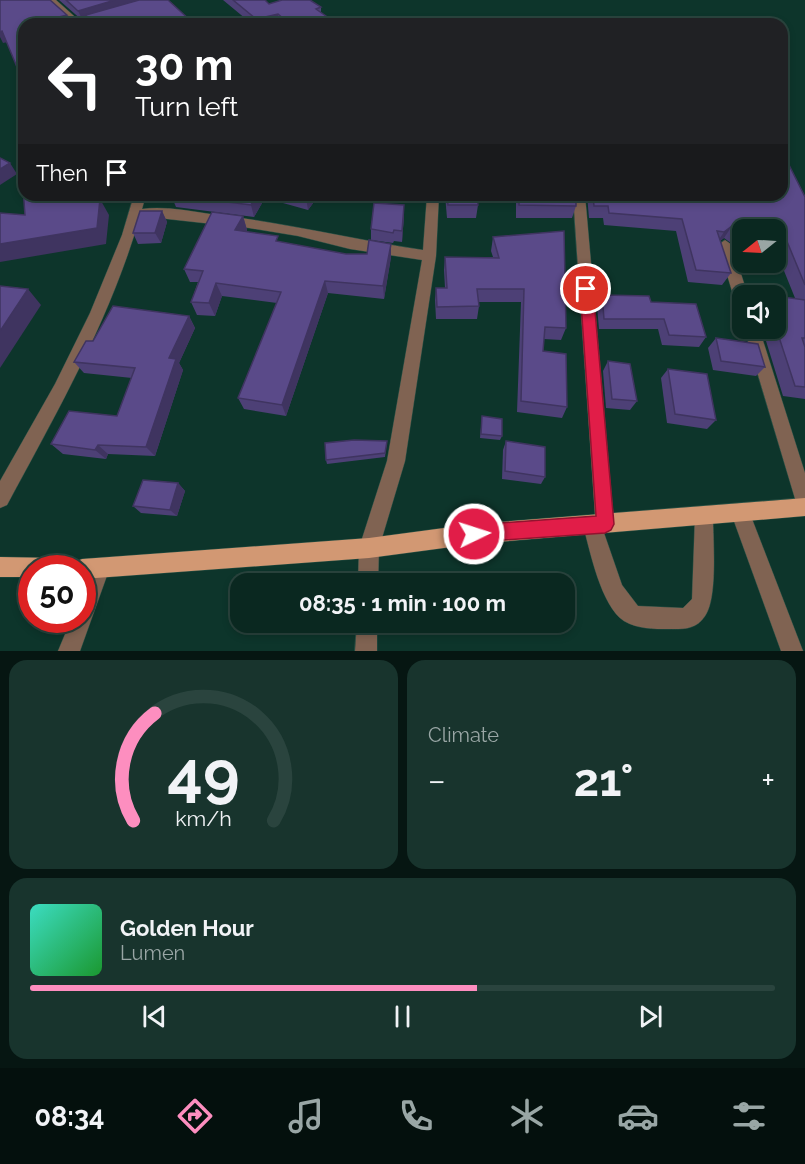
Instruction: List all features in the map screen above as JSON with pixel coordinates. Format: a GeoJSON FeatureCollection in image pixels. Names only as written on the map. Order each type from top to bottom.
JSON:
{"type":"FeatureCollection","features":[{"type":"Feature","properties":{"kind":"main road"},"geometry":{"type":"LineString","coordinates":[[96,569],[369,548],[474,534],[805,507]]}},
{"type":"Feature","properties":{"kind":"main road"},"geometry":{"type":"LineString","coordinates":[[0,567],[18,567]]}},
{"type":"Feature","properties":{"kind":"street"},"geometry":{"type":"LineString","coordinates":[[51,0],[71,18]]}},
{"type":"Feature","properties":{"kind":"street"},"geometry":{"type":"LineString","coordinates":[[0,499],[46,416],[100,309],[138,201]]}},
{"type":"Feature","properties":{"kind":"street"},"geometry":{"type":"LineString","coordinates":[[368,573],[369,548],[396,460],[429,256],[433,201]]}},
{"type":"Feature","properties":{"kind":"street"},"geometry":{"type":"LineString","coordinates":[[579,201],[598,525],[606,572],[618,599],[627,610],[638,617],[687,619],[698,609],[702,598],[705,516]]}},
{"type":"Feature","properties":{"kind":"street"},"geometry":{"type":"LineString","coordinates":[[134,214],[176,214],[249,223],[298,231],[350,244],[429,256]]}},
{"type":"Feature","properties":{"kind":"street"},"geometry":{"type":"LineString","coordinates":[[725,245],[737,285]]}},
{"type":"Feature","properties":{"kind":"street"},"geometry":{"type":"LineString","coordinates":[[754,339],[805,502]]}},
{"type":"Feature","properties":{"kind":"street"},"geometry":{"type":"LineString","coordinates":[[740,513],[792,651]]}},
{"type":"Feature","properties":{"kind":"street"},"geometry":{"type":"LineString","coordinates":[[69,651],[76,633]]}},
{"type":"Feature","properties":{"kind":"street"},"geometry":{"type":"LineString","coordinates":[[366,651],[367,633]]}},
{"type":"Feature","properties":{"kind":"building"},"geometry":{"type":"Polygon","coordinates":[[[0,0],[50,0],[67,15],[55,18],[18,18],[18,70],[2,31],[0,32],[0,0]]]}},
{"type":"Feature","properties":{"kind":"building"},"geometry":{"type":"Polygon","coordinates":[[[66,0],[115,0],[78,11],[66,0]]]}},
{"type":"Feature","properties":{"kind":"building"},"geometry":{"type":"Polygon","coordinates":[[[139,0],[168,0],[188,18],[88,18],[86,15],[139,0]]]}},
{"type":"Feature","properties":{"kind":"building"},"geometry":{"type":"Polygon","coordinates":[[[233,0],[265,0],[269,4],[282,0],[310,0],[321,7],[316,9],[329,18],[283,18],[278,14],[255,18],[233,0]]]}},
{"type":"Feature","properties":{"kind":"building"},"geometry":{"type":"Polygon","coordinates":[[[0,158],[10,163],[0,169],[0,158]]]}},
{"type":"Feature","properties":{"kind":"building"},"geometry":{"type":"Polygon","coordinates":[[[788,163],[805,197],[805,285],[786,239],[786,219],[732,219],[732,226],[724,232],[717,231],[731,273],[696,270],[682,219],[609,213],[608,206],[594,206],[594,201],[788,201],[788,163]]]}},
{"type":"Feature","properties":{"kind":"building"},"geometry":{"type":"Polygon","coordinates":[[[24,201],[100,201],[97,228],[0,244],[0,213],[25,215],[24,201]]]}},
{"type":"Feature","properties":{"kind":"building"},"geometry":{"type":"Polygon","coordinates":[[[219,201],[253,201],[251,205],[219,201]]]}},
{"type":"Feature","properties":{"kind":"building"},"geometry":{"type":"Polygon","coordinates":[[[448,201],[478,201],[478,205],[448,205],[448,201]]]}},
{"type":"Feature","properties":{"kind":"building"},"geometry":{"type":"Polygon","coordinates":[[[519,201],[576,201],[576,206],[519,205],[519,201]]]}},
{"type":"Feature","properties":{"kind":"building"},"geometry":{"type":"Polygon","coordinates":[[[374,203],[404,205],[402,231],[394,230],[393,233],[371,229],[374,203]]]}},
{"type":"Feature","properties":{"kind":"building"},"geometry":{"type":"Polygon","coordinates":[[[140,211],[162,211],[155,233],[133,233],[140,211]]]}},
{"type":"Feature","properties":{"kind":"building"},"geometry":{"type":"Polygon","coordinates":[[[212,212],[243,216],[235,230],[278,236],[276,241],[346,254],[367,254],[369,240],[391,244],[383,286],[325,281],[282,405],[238,398],[281,292],[216,283],[209,303],[191,302],[203,271],[184,269],[212,212]]]}},
{"type":"Feature","properties":{"kind":"building"},"geometry":{"type":"Polygon","coordinates":[[[564,231],[566,328],[545,327],[543,351],[566,354],[567,407],[521,401],[524,289],[477,289],[479,306],[437,307],[436,288],[447,288],[445,257],[499,258],[493,237],[564,231]]]}},
{"type":"Feature","properties":{"kind":"building"},"geometry":{"type":"Polygon","coordinates":[[[0,286],[28,289],[0,331],[0,286]]]}},
{"type":"Feature","properties":{"kind":"building"},"geometry":{"type":"Polygon","coordinates":[[[602,295],[649,296],[651,302],[696,304],[706,337],[669,335],[664,319],[604,319],[602,295]]]}},
{"type":"Feature","properties":{"kind":"building"},"geometry":{"type":"Polygon","coordinates":[[[786,297],[805,300],[805,338],[802,338],[805,347],[805,387],[795,386],[780,339],[786,339],[786,297]]]}},
{"type":"Feature","properties":{"kind":"building"},"geometry":{"type":"Polygon","coordinates":[[[113,306],[189,316],[169,358],[176,359],[146,447],[98,445],[95,450],[51,444],[69,411],[117,416],[135,368],[74,362],[86,341],[93,341],[113,306]]]}},
{"type":"Feature","properties":{"kind":"building"},"geometry":{"type":"Polygon","coordinates":[[[716,338],[758,344],[765,367],[721,361],[716,338]]]}},
{"type":"Feature","properties":{"kind":"building"},"geometry":{"type":"Polygon","coordinates":[[[608,361],[630,364],[637,401],[612,399],[608,361]]]}},
{"type":"Feature","properties":{"kind":"building"},"geometry":{"type":"Polygon","coordinates":[[[668,369],[707,374],[716,420],[675,414],[668,369]]]}},
{"type":"Feature","properties":{"kind":"building"},"geometry":{"type":"Polygon","coordinates":[[[482,416],[502,419],[502,436],[481,434],[482,416]]]}},
{"type":"Feature","properties":{"kind":"building"},"geometry":{"type":"Polygon","coordinates":[[[354,440],[387,441],[385,453],[326,460],[325,443],[354,440]]]}},
{"type":"Feature","properties":{"kind":"building"},"geometry":{"type":"Polygon","coordinates":[[[506,441],[545,447],[545,477],[505,471],[506,441]]]}},
{"type":"Feature","properties":{"kind":"building"},"geometry":{"type":"Polygon","coordinates":[[[143,480],[178,483],[170,510],[133,506],[143,480]]]}},
{"type":"Feature","properties":{"kind":"route"},"geometry":{"type":"LineString","coordinates":[[474,534],[605,524],[586,289]]}}]}
